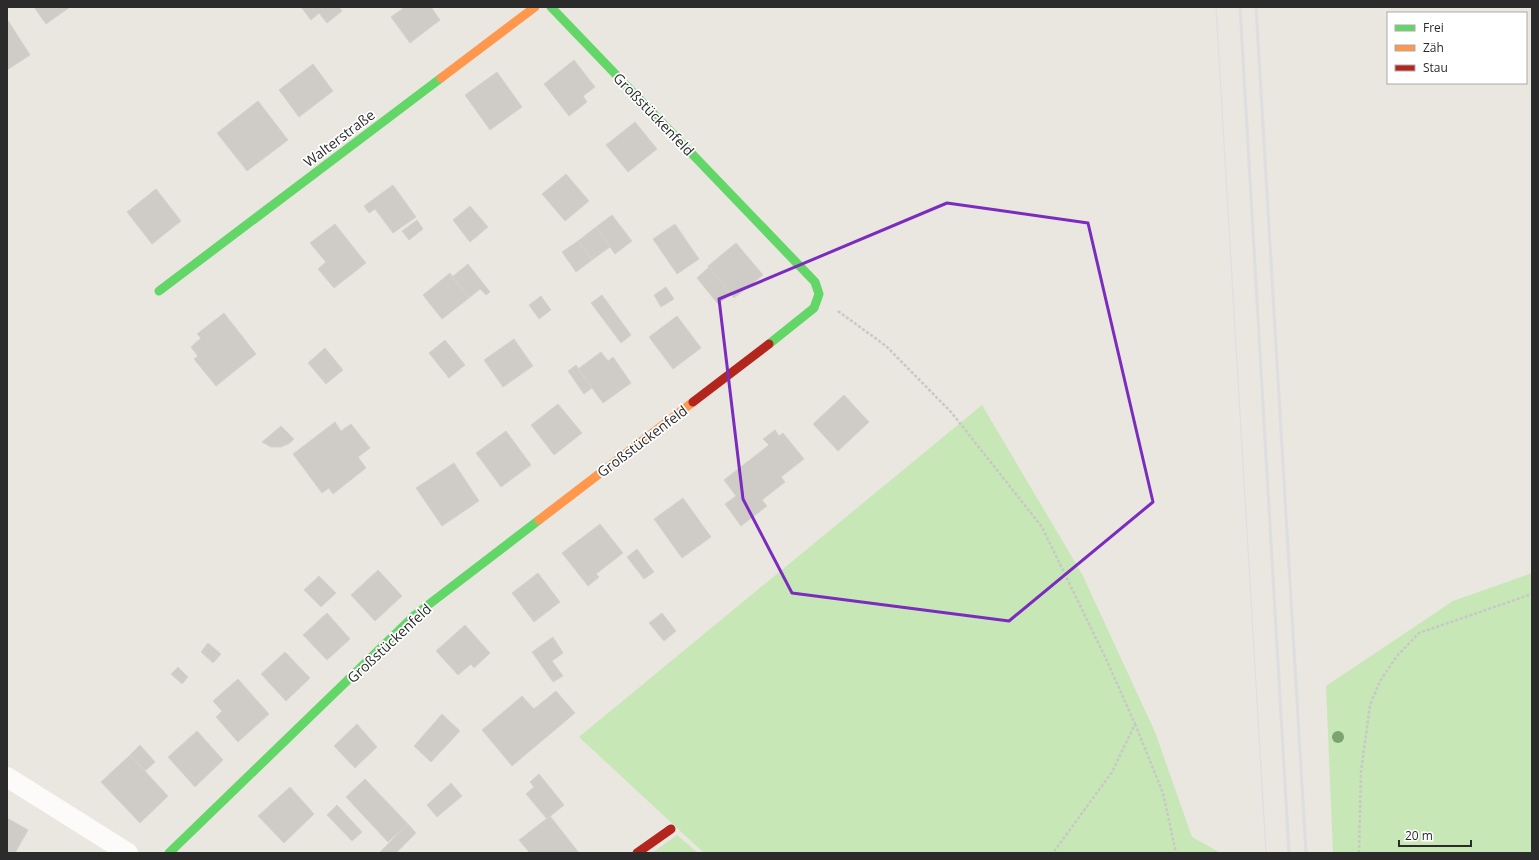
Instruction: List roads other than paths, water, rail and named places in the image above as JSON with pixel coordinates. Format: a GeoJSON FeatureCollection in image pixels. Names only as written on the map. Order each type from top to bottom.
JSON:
{"type":"FeatureCollection","features":[{"type":"Feature","properties":{"kind":"street","name":"Walterstraße"},"geometry":{"type":"LineString","coordinates":[[160,291],[534,7]]}},
{"type":"Feature","properties":{"kind":"street","name":"Großstückenfeld"},"geometry":{"type":"LineString","coordinates":[[169,853],[415,615],[811,312],[817,305],[820,298],[820,290],[815,282],[550,7]]}},
{"type":"Feature","properties":{"kind":"street"},"geometry":{"type":"LineString","coordinates":[[7,777],[128,853]]}},
{"type":"Feature","properties":{"kind":"street"},"geometry":{"type":"LineString","coordinates":[[637,853],[671,829]]}},
{"type":"Feature","properties":{"kind":"tram line"},"geometry":{"type":"LineString","coordinates":[[1216,7],[1266,853]]}},
{"type":"Feature","properties":{"kind":"railway"},"geometry":{"type":"LineString","coordinates":[[1240,7],[1289,853]]}},
{"type":"Feature","properties":{"kind":"railway"},"geometry":{"type":"LineString","coordinates":[[1256,7],[1306,853]]}}]}
